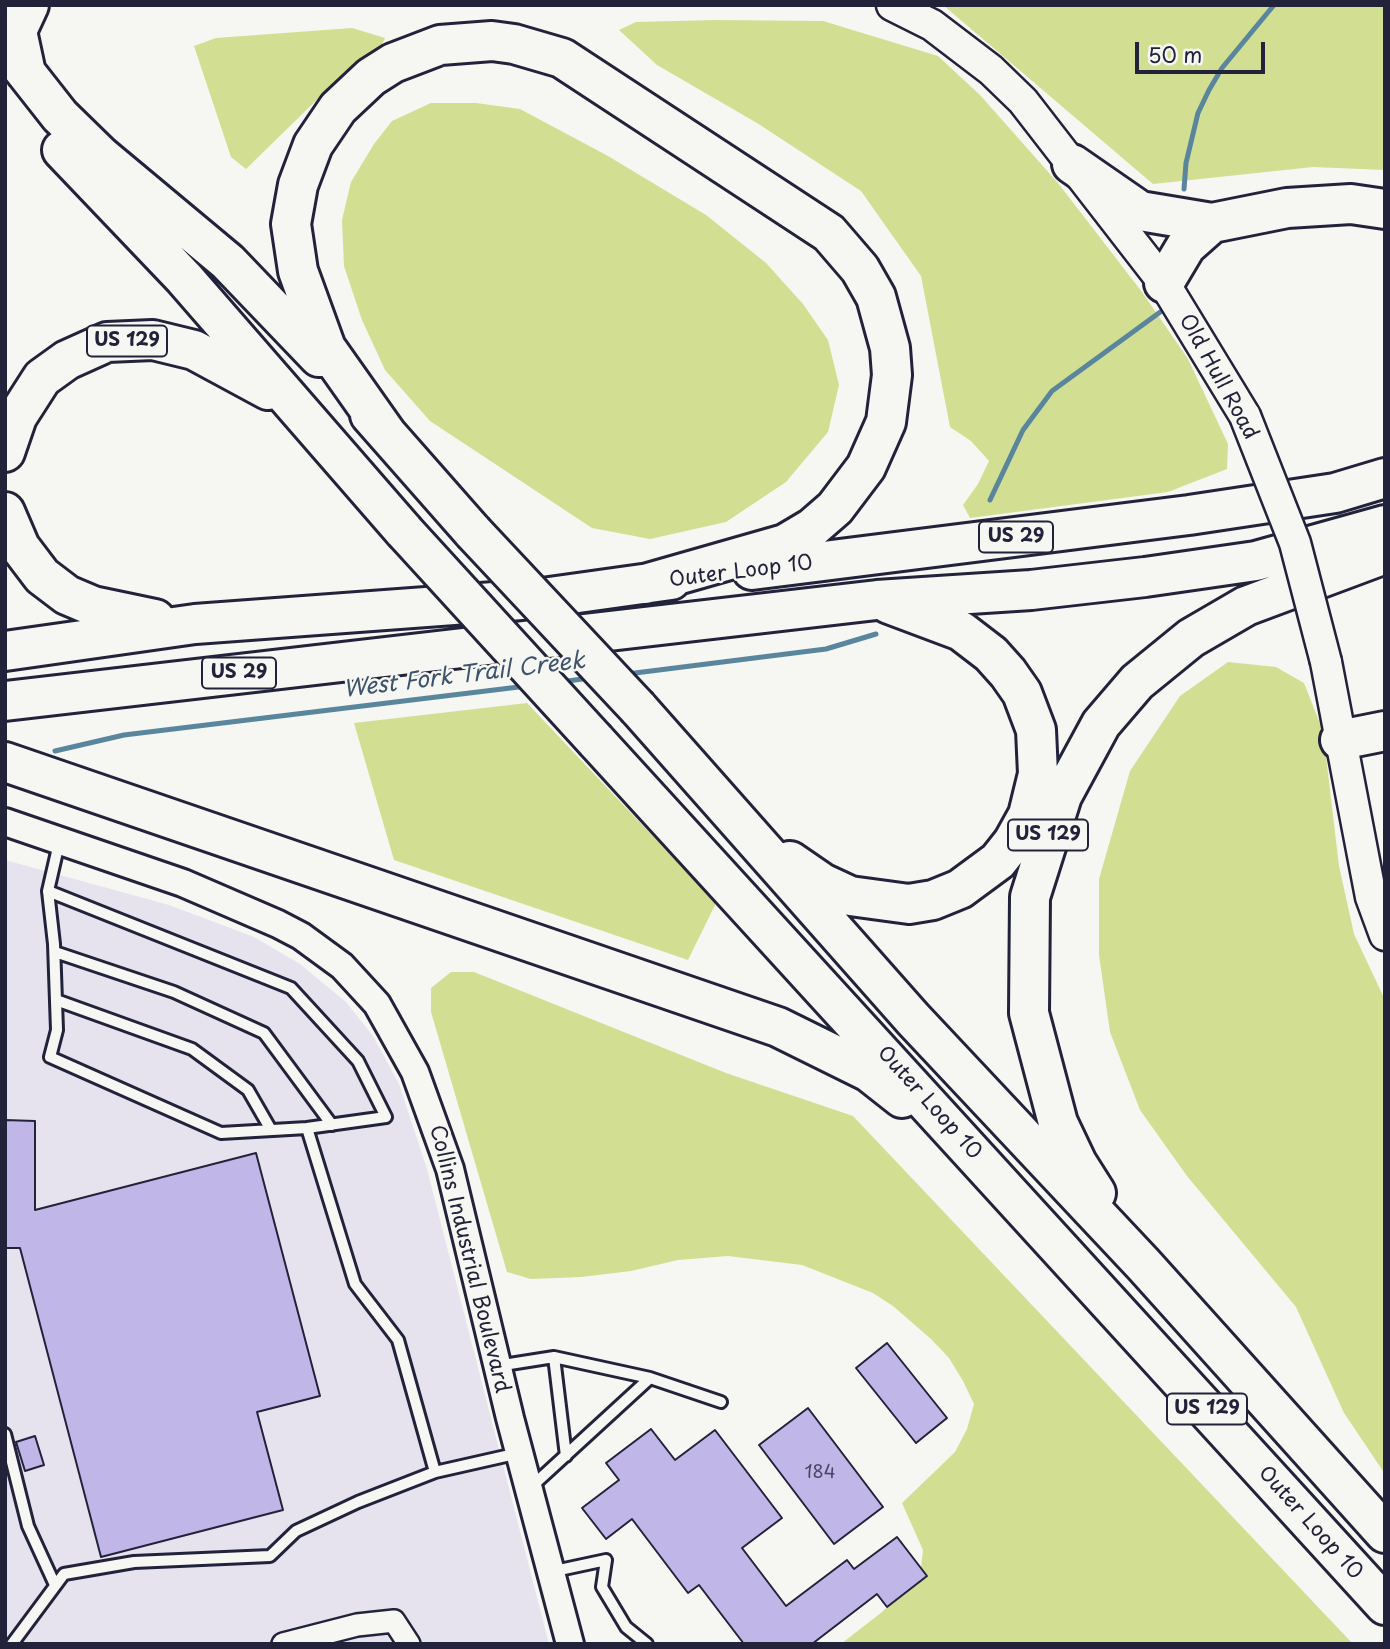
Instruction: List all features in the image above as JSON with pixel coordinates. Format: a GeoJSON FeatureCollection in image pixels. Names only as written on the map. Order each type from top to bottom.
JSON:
{"type":"FeatureCollection","features":[{"type":"Feature","properties":{"kind":"highway"},"geometry":{"type":"LineString","coordinates":[[29,5],[18,31],[12,70],[291,403]]}},
{"type":"Feature","properties":{"kind":"highway"},"geometry":{"type":"LineString","coordinates":[[386,433],[326,348],[298,271],[291,224],[298,186],[313,145],[338,108],[355,90],[393,63],[428,49],[467,41],[492,41],[514,44],[562,58],[829,233],[860,269],[876,297],[890,348],[892,375],[886,422],[866,467],[835,509],[785,544],[645,584]]}},
{"type":"Feature","properties":{"kind":"highway"},"geometry":{"type":"LineString","coordinates":[[12,70],[101,156],[195,231],[246,280],[473,531],[638,708],[913,1019],[1144,1265]]}},
{"type":"Feature","properties":{"kind":"highway"},"geometry":{"type":"LineString","coordinates":[[1072,164],[1140,211],[1212,223],[1287,208],[1351,204],[1385,209]]}},
{"type":"Feature","properties":{"kind":"highway"},"geometry":{"type":"LineString","coordinates":[[1164,283],[1186,246],[1212,223]]}},
{"type":"Feature","properties":{"kind":"highway","name":"US 129"},"geometry":{"type":"LineString","coordinates":[[5,452],[18,417],[42,378],[67,360],[107,342],[153,340],[194,350],[291,403]]}},
{"type":"Feature","properties":{"kind":"highway","name":"Outer Loop 10"},"geometry":{"type":"LineString","coordinates":[[291,403],[404,531],[1385,1605]]}},
{"type":"Feature","properties":{"kind":"highway","name":"Outer Loop 10"},"geometry":{"type":"LineString","coordinates":[[195,624],[535,599],[1189,515],[1335,494],[1385,478]]}},
{"type":"Feature","properties":{"kind":"highway"},"geometry":{"type":"LineString","coordinates":[[5,512],[27,557],[42,576],[67,594],[93,606],[133,617],[195,624]]}},
{"type":"Feature","properties":{"kind":"highway","name":"US 29"},"geometry":{"type":"LineString","coordinates":[[5,701],[473,644],[877,600],[1031,590],[1256,561],[1385,524]]}},
{"type":"Feature","properties":{"kind":"highway","name":"US 129"},"geometry":{"type":"LineString","coordinates":[[1385,554],[1246,606],[1191,638],[1148,673],[1101,724],[1079,760],[1049,831],[1030,897],[1029,1013],[1058,1123],[1077,1163],[1144,1265],[1385,1534]]}},
{"type":"Feature","properties":{"kind":"highway"},"geometry":{"type":"LineString","coordinates":[[697,774],[795,866],[850,896],[909,904],[933,900],[960,889],[998,861],[1013,842],[1028,815],[1038,774],[1036,730],[1022,693],[992,654],[961,631],[877,600]]}},
{"type":"Feature","properties":{"kind":"highway","name":"US 29"},"geometry":{"type":"LineString","coordinates":[[5,651],[195,624]]}},
{"type":"Feature","properties":{"kind":"highway"},"geometry":{"type":"LineString","coordinates":[[1340,740],[1385,731]]}},
{"type":"Feature","properties":{"kind":"highway"},"geometry":{"type":"LineString","coordinates":[[5,762],[778,1027],[869,1072],[948,1135],[1029,1214]]}},
{"type":"Feature","properties":{"kind":"main road","name":"Old Hull Road"},"geometry":{"type":"LineString","coordinates":[[892,5],[932,25],[991,70],[1023,101],[1164,283],[1245,416],[1295,542],[1326,662],[1340,740],[1378,893],[1385,935]]}},
{"type":"Feature","properties":{"kind":"street","name":"Collins Industrial Boulevard"},"geometry":{"type":"LineString","coordinates":[[5,822],[183,883],[278,924],[322,950],[360,984],[391,1026],[434,1119],[450,1169],[528,1490],[570,1644]]}},
{"type":"Feature","properties":{"kind":"street"},"geometry":{"type":"LineString","coordinates":[[283,1644],[357,1625],[394,1621],[409,1644]]}},
{"type":"Feature","properties":{"kind":"lane"},"geometry":{"type":"LineString","coordinates":[[48,891],[291,988],[358,1060],[386,1117],[307,1128],[221,1133],[50,1057],[57,1030],[55,953],[48,891],[60,841]]}},
{"type":"Feature","properties":{"kind":"lane"},"geometry":{"type":"LineString","coordinates":[[55,953],[174,992],[264,1033],[332,1125]]}},
{"type":"Feature","properties":{"kind":"lane"},"geometry":{"type":"LineString","coordinates":[[56,1000],[192,1049],[248,1090],[271,1130]]}},
{"type":"Feature","properties":{"kind":"lane"},"geometry":{"type":"LineString","coordinates":[[307,1128],[355,1284],[398,1340],[435,1472]]}},
{"type":"Feature","properties":{"kind":"lane"},"geometry":{"type":"LineString","coordinates":[[497,1366],[554,1357],[650,1378],[722,1402]]}},
{"type":"Feature","properties":{"kind":"lane"},"geometry":{"type":"LineString","coordinates":[[554,1357],[566,1456]]}},
{"type":"Feature","properties":{"kind":"lane"},"geometry":{"type":"LineString","coordinates":[[528,1490],[650,1378]]}},
{"type":"Feature","properties":{"kind":"lane"},"geometry":{"type":"LineString","coordinates":[[5,1434],[28,1526],[55,1585]]}},
{"type":"Feature","properties":{"kind":"lane"},"geometry":{"type":"LineString","coordinates":[[12,1644],[64,1574],[134,1562],[270,1556],[296,1531],[435,1472],[519,1453]]}},
{"type":"Feature","properties":{"kind":"lane"},"geometry":{"type":"LineString","coordinates":[[550,1572],[606,1560],[602,1587],[626,1627],[647,1644]]}},
{"type":"Feature","properties":{"kind":"shaded area"},"geometry":{"type":"Polygon","coordinates":[[[5,860],[169,905],[254,937],[300,964],[346,1002],[373,1036],[399,1084],[427,1169],[549,1644],[5,1644],[5,860]]]}},
{"type":"Feature","properties":{"kind":"green space"},"geometry":{"type":"Polygon","coordinates":[[[943,5],[1385,5],[1385,170],[1313,167],[1153,184],[943,5]]]}},
{"type":"Feature","properties":{"kind":"green space"},"geometry":{"type":"Polygon","coordinates":[[[823,21],[938,56],[980,95],[1058,183],[1142,292],[1188,359],[1228,444],[1227,469],[1168,492],[970,518],[963,505],[978,484],[989,461],[971,441],[950,427],[921,276],[861,191],[757,123],[657,65],[619,30],[636,22],[823,21]]]}},
{"type":"Feature","properties":{"kind":"green space"},"geometry":{"type":"Polygon","coordinates":[[[352,28],[385,38],[380,49],[332,85],[246,169],[231,157],[194,46],[216,38],[352,28]]]}},
{"type":"Feature","properties":{"kind":"green space"},"geometry":{"type":"Polygon","coordinates":[[[431,103],[476,103],[520,109],[608,156],[706,215],[766,263],[803,304],[828,340],[839,385],[828,432],[786,482],[726,522],[650,539],[592,528],[430,421],[385,370],[362,320],[344,266],[342,220],[351,182],[374,144],[392,121],[431,103]]]}},
{"type":"Feature","properties":{"kind":"green space"},"geometry":{"type":"Polygon","coordinates":[[[1228,662],[1276,667],[1304,683],[1323,731],[1339,866],[1354,934],[1385,1000],[1385,1474],[1344,1413],[1296,1307],[1187,1176],[1140,1110],[1110,1032],[1099,955],[1099,879],[1130,771],[1180,696],[1228,662]]]}},
{"type":"Feature","properties":{"kind":"green space"},"geometry":{"type":"Polygon","coordinates":[[[527,703],[716,903],[688,960],[394,860],[354,723],[527,703]]]}},
{"type":"Feature","properties":{"kind":"green space"},"geometry":{"type":"Polygon","coordinates":[[[451,972],[474,972],[726,1073],[853,1116],[1353,1644],[841,1644],[882,1612],[920,1576],[923,1550],[902,1503],[955,1452],[967,1429],[974,1404],[963,1381],[949,1358],[893,1306],[873,1293],[802,1265],[728,1256],[678,1260],[631,1271],[581,1277],[531,1279],[507,1272],[431,1012],[431,988],[451,972]]]}},
{"type":"Feature","properties":{"kind":"building"},"geometry":{"type":"Polygon","coordinates":[[[5,1120],[35,1121],[35,1210],[256,1153],[320,1396],[257,1412],[283,1510],[101,1557],[20,1248],[5,1248],[5,1120]]]}},
{"type":"Feature","properties":{"kind":"building"},"geometry":{"type":"Polygon","coordinates":[[[887,1343],[947,1418],[916,1443],[856,1368],[887,1343]]]}},
{"type":"Feature","properties":{"kind":"building"},"geometry":{"type":"Polygon","coordinates":[[[808,1408],[883,1507],[834,1544],[759,1445],[808,1408]]]}},
{"type":"Feature","properties":{"kind":"building"},"geometry":{"type":"Polygon","coordinates":[[[651,1429],[675,1460],[715,1430],[782,1518],[742,1548],[786,1606],[847,1560],[854,1569],[897,1537],[927,1576],[887,1607],[877,1594],[812,1644],[744,1644],[699,1585],[688,1593],[632,1519],[606,1539],[582,1508],[619,1480],[606,1463],[651,1429]]]}},
{"type":"Feature","properties":{"kind":"building"},"geometry":{"type":"Polygon","coordinates":[[[35,1436],[44,1465],[25,1471],[16,1442],[35,1436]]]}},
{"type":"Feature","properties":{"kind":"waterway","name":"West Fork Trail Creek"},"geometry":{"type":"LineString","coordinates":[[1184,189],[1186,163],[1198,113],[1209,90],[1222,68],[1274,5]]}},
{"type":"Feature","properties":{"kind":"waterway","name":"West Fork Trail Creek"},"geometry":{"type":"LineString","coordinates":[[990,500],[1023,430],[1052,391],[1163,310]]}},
{"type":"Feature","properties":{"kind":"waterway","name":"West Fork Trail Creek"},"geometry":{"type":"LineString","coordinates":[[627,674],[826,649],[876,634]]}},
{"type":"Feature","properties":{"kind":"waterway","name":"West Fork Trail Creek"},"geometry":{"type":"LineString","coordinates":[[561,682],[589,678]]}},
{"type":"Feature","properties":{"kind":"waterway","name":"West Fork Trail Creek"},"geometry":{"type":"LineString","coordinates":[[55,751],[124,735],[527,686]]}}]}
